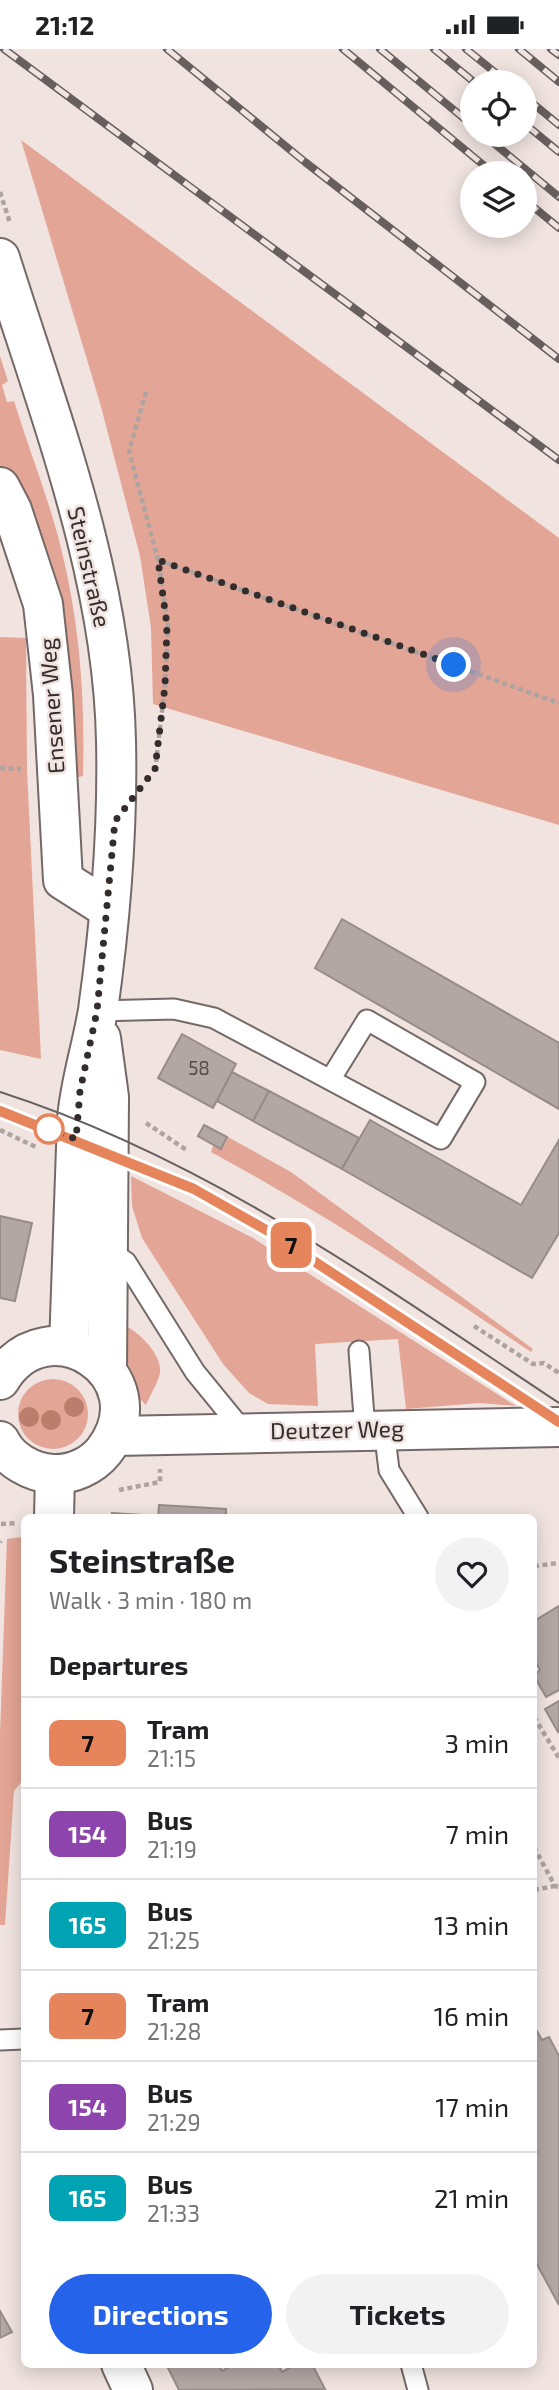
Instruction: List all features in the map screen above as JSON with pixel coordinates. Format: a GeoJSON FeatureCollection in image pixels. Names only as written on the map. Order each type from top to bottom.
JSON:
{"type":"FeatureCollection","features":[{"type":"Feature","properties":{"kind":"main road","name":"Steinstraße"},"geometry":{"type":"LineString","coordinates":[[0,258],[89,554],[111,671],[116,767],[97,1011],[80,1091],[77,1119],[69,1347]]}},
{"type":"Feature","properties":{"kind":"main road","name":"Ensener Weg"},"geometry":{"type":"LineString","coordinates":[[0,487],[12,510],[43,604],[53,695],[63,880],[107,908]]}},
{"type":"Feature","properties":{"kind":"main road","name":"Steinstraße"},"geometry":{"type":"LineString","coordinates":[[97,1011],[109,1097],[107,1371],[119,1398],[115,1436]]}},
{"type":"Feature","properties":{"kind":"main road"},"geometry":{"type":"LineString","coordinates":[[0,1380],[7,1367],[25,1353],[46,1346],[69,1347],[97,1360],[107,1371]]}},
{"type":"Feature","properties":{"kind":"main road","name":"Deutzer Weg"},"geometry":{"type":"LineString","coordinates":[[115,1436],[559,1427]]}},
{"type":"Feature","properties":{"kind":"main road"},"geometry":{"type":"LineString","coordinates":[[0,1441],[17,1461],[35,1471],[55,1474],[77,1471],[97,1459],[115,1436]]}},
{"type":"Feature","properties":{"kind":"main road"},"geometry":{"type":"LineString","coordinates":[[54,1514],[55,1474]]}},
{"type":"Feature","properties":{"kind":"main road"},"geometry":{"type":"LineString","coordinates":[[123,2368],[133,2390]]}},
{"type":"Feature","properties":{"kind":"lane"},"geometry":{"type":"LineString","coordinates":[[97,1011],[174,1009],[214,1018],[330,1080],[441,1139],[475,1082],[367,1020],[330,1080]]}},
{"type":"Feature","properties":{"kind":"lane"},"geometry":{"type":"LineString","coordinates":[[108,1250],[126,1262],[195,1372],[244,1432]]}},
{"type":"Feature","properties":{"kind":"lane"},"geometry":{"type":"LineString","coordinates":[[359,1351],[374,1429],[389,1470],[416,1514]]}},
{"type":"Feature","properties":{"kind":"lane"},"geometry":{"type":"LineString","coordinates":[[0,2040],[21,2039]]}},
{"type":"Feature","properties":{"kind":"lane"},"geometry":{"type":"LineString","coordinates":[[412,2368],[418,2390]]}},
{"type":"Feature","properties":{"kind":"path"},"geometry":{"type":"LineString","coordinates":[[146,392],[129,451],[158,560],[167,625],[165,686],[155,769]]}},
{"type":"Feature","properties":{"kind":"path"},"geometry":{"type":"LineString","coordinates":[[158,560],[559,703]]}},
{"type":"Feature","properties":{"kind":"path"},"geometry":{"type":"LineString","coordinates":[[0,1130],[45,1151]]}},
{"type":"Feature","properties":{"kind":"path"},"geometry":{"type":"LineString","coordinates":[[474,1326],[533,1364],[544,1363],[559,1373]]}},
{"type":"Feature","properties":{"kind":"path"},"geometry":{"type":"LineString","coordinates":[[1,1524],[21,1523]]}},
{"type":"Feature","properties":{"kind":"path"},"geometry":{"type":"LineString","coordinates":[[537,1566],[559,1563]]}},
{"type":"Feature","properties":{"kind":"path"},"geometry":{"type":"LineString","coordinates":[[537,1722],[559,1758]]}},
{"type":"Feature","properties":{"kind":"path"},"geometry":{"type":"LineString","coordinates":[[537,1852],[557,1887],[537,1890]]}},
{"type":"Feature","properties":{"kind":"shaded area"},"geometry":{"type":"Polygon","coordinates":[[[21,140],[559,538],[559,825],[153,704],[151,628],[140,556],[100,403],[21,140]]]}},
{"type":"Feature","properties":{"kind":"shaded area"},"geometry":{"type":"Polygon","coordinates":[[[0,356],[8,381],[2,385],[7,402],[14,401],[45,493],[61,548],[73,605],[82,690],[83,776],[69,779],[0,474],[0,356]]]}},
{"type":"Feature","properties":{"kind":"shaded area"},"geometry":{"type":"Polygon","coordinates":[[[0,637],[26,638],[27,770],[41,1059],[0,1050],[0,637]]]}},
{"type":"Feature","properties":{"kind":"shaded area"},"geometry":{"type":"Polygon","coordinates":[[[228,1137],[291,1172],[533,1349],[531,1352],[333,1223],[211,1152],[213,1146],[222,1149],[228,1137]]]}},
{"type":"Feature","properties":{"kind":"shaded area"},"geometry":{"type":"Polygon","coordinates":[[[131,1176],[253,1238],[516,1406],[479,1403],[406,1409],[398,1339],[315,1344],[318,1406],[268,1404],[249,1393],[223,1364],[142,1238],[132,1206],[131,1176]]]}},
{"type":"Feature","properties":{"kind":"shaded area"},"geometry":{"type":"Polygon","coordinates":[[[118,1323],[146,1342],[160,1366],[158,1381],[146,1405],[130,1389],[118,1323]]]}},
{"type":"Feature","properties":{"kind":"shaded area"},"geometry":{"type":"Polygon","coordinates":[[[53,1379],[72,1385],[82,1395],[88,1414],[82,1433],[72,1443],[53,1449],[34,1443],[24,1433],[18,1414],[24,1395],[34,1385],[53,1379]]]}},
{"type":"Feature","properties":{"kind":"shaded area"},"geometry":{"type":"Polygon","coordinates":[[[21,1537],[21,1783],[14,1791],[5,1925],[0,1925],[0,1734],[7,1539],[21,1537]]]}},
{"type":"Feature","properties":{"kind":"building"},"geometry":{"type":"Polygon","coordinates":[[[342,919],[559,1043],[559,1109],[315,968],[342,919]]]}},
{"type":"Feature","properties":{"kind":"building"},"geometry":{"type":"Polygon","coordinates":[[[182,1034],[236,1064],[213,1108],[158,1078],[182,1034]]]}},
{"type":"Feature","properties":{"kind":"building"},"geometry":{"type":"Polygon","coordinates":[[[232,1072],[269,1091],[253,1121],[217,1101],[232,1072]]]}},
{"type":"Feature","properties":{"kind":"building"},"geometry":{"type":"Polygon","coordinates":[[[269,1091],[359,1138],[342,1169],[253,1121],[269,1091]]]}},
{"type":"Feature","properties":{"kind":"building"},"geometry":{"type":"Polygon","coordinates":[[[370,1120],[521,1205],[559,1140],[559,1233],[532,1278],[342,1169],[370,1120]]]}},
{"type":"Feature","properties":{"kind":"building"},"geometry":{"type":"Polygon","coordinates":[[[204,1125],[227,1137],[221,1149],[198,1136],[204,1125]]]}},
{"type":"Feature","properties":{"kind":"building"},"geometry":{"type":"Polygon","coordinates":[[[0,1216],[32,1223],[15,1301],[0,1298],[0,1216]]]}},
{"type":"Feature","properties":{"kind":"building"},"geometry":{"type":"Polygon","coordinates":[[[159,1505],[226,1509],[226,1514],[158,1514],[159,1505]]]}},
{"type":"Feature","properties":{"kind":"building"},"geometry":{"type":"Polygon","coordinates":[[[559,1606],[559,1690],[546,1697],[537,1681],[537,1673],[540,1670],[537,1664],[537,1619],[559,1606]]]}},
{"type":"Feature","properties":{"kind":"building"},"geometry":{"type":"Polygon","coordinates":[[[559,1701],[559,1731],[558,1732],[545,1709],[559,1701]]]}},
{"type":"Feature","properties":{"kind":"building"},"geometry":{"type":"Polygon","coordinates":[[[537,2031],[542,2040],[549,2037],[559,2056],[559,2305],[537,2265],[537,2031]]]}},
{"type":"Feature","properties":{"kind":"building"},"geometry":{"type":"Polygon","coordinates":[[[0,2311],[12,2332],[0,2338],[0,2311]]]}},
{"type":"Feature","properties":{"kind":"building"},"geometry":{"type":"Polygon","coordinates":[[[168,2368],[221,2368],[222,2371],[227,2368],[280,2368],[282,2372],[290,2368],[314,2368],[325,2389],[179,2390],[168,2368]]]}},
{"type":"Feature","properties":{"kind":"tram line"},"geometry":{"type":"LineString","coordinates":[[0,1092],[76,1119],[220,1188],[358,1270],[559,1403]]}},
{"type":"Feature","properties":{"kind":"tram line"},"geometry":{"type":"LineString","coordinates":[[0,1111],[194,1189],[268,1231],[559,1422]]}},
{"type":"Feature","properties":{"kind":"tram line","name":"7"},"geometry":{"type":"LineString","coordinates":[[0,1111],[194,1189],[268,1231],[559,1422]]}},
{"type":"Feature","properties":{"kind":"railway"},"geometry":{"type":"LineString","coordinates":[[4,49],[559,460]]}},
{"type":"Feature","properties":{"kind":"railway"},"geometry":{"type":"LineString","coordinates":[[167,49],[305,162],[559,359]]}},
{"type":"Feature","properties":{"kind":"railway"},"geometry":{"type":"LineString","coordinates":[[343,49],[478,161]]}},
{"type":"Feature","properties":{"kind":"railway"},"geometry":{"type":"LineString","coordinates":[[380,49],[460,115]]}},
{"type":"Feature","properties":{"kind":"railway"},"geometry":{"type":"LineString","coordinates":[[434,49],[460,70]]}},
{"type":"Feature","properties":{"kind":"railway"},"geometry":{"type":"LineString","coordinates":[[466,49],[492,70]]}},
{"type":"Feature","properties":{"kind":"railway"},"geometry":{"type":"LineString","coordinates":[[519,49],[559,82]]}},
{"type":"Feature","properties":{"kind":"railway"},"geometry":{"type":"LineString","coordinates":[[551,49],[559,55]]}},
{"type":"Feature","properties":{"kind":"railway"},"geometry":{"type":"LineString","coordinates":[[537,107],[559,125]]}},
{"type":"Feature","properties":{"kind":"railway"},"geometry":{"type":"LineString","coordinates":[[537,134],[559,152]]}},
{"type":"Feature","properties":{"kind":"railway"},"geometry":{"type":"LineString","coordinates":[[499,147],[559,197]]}},
{"type":"Feature","properties":{"kind":"railway"},"geometry":{"type":"LineString","coordinates":[[537,210],[559,228]]}},
{"type":"Feature","properties":{"kind":"route"},"geometry":{"type":"LineString","coordinates":[[49,1129],[76,1139],[80,1091],[97,1011],[115,821],[155,769],[165,686],[167,625],[158,560],[454,665]]}}]}
